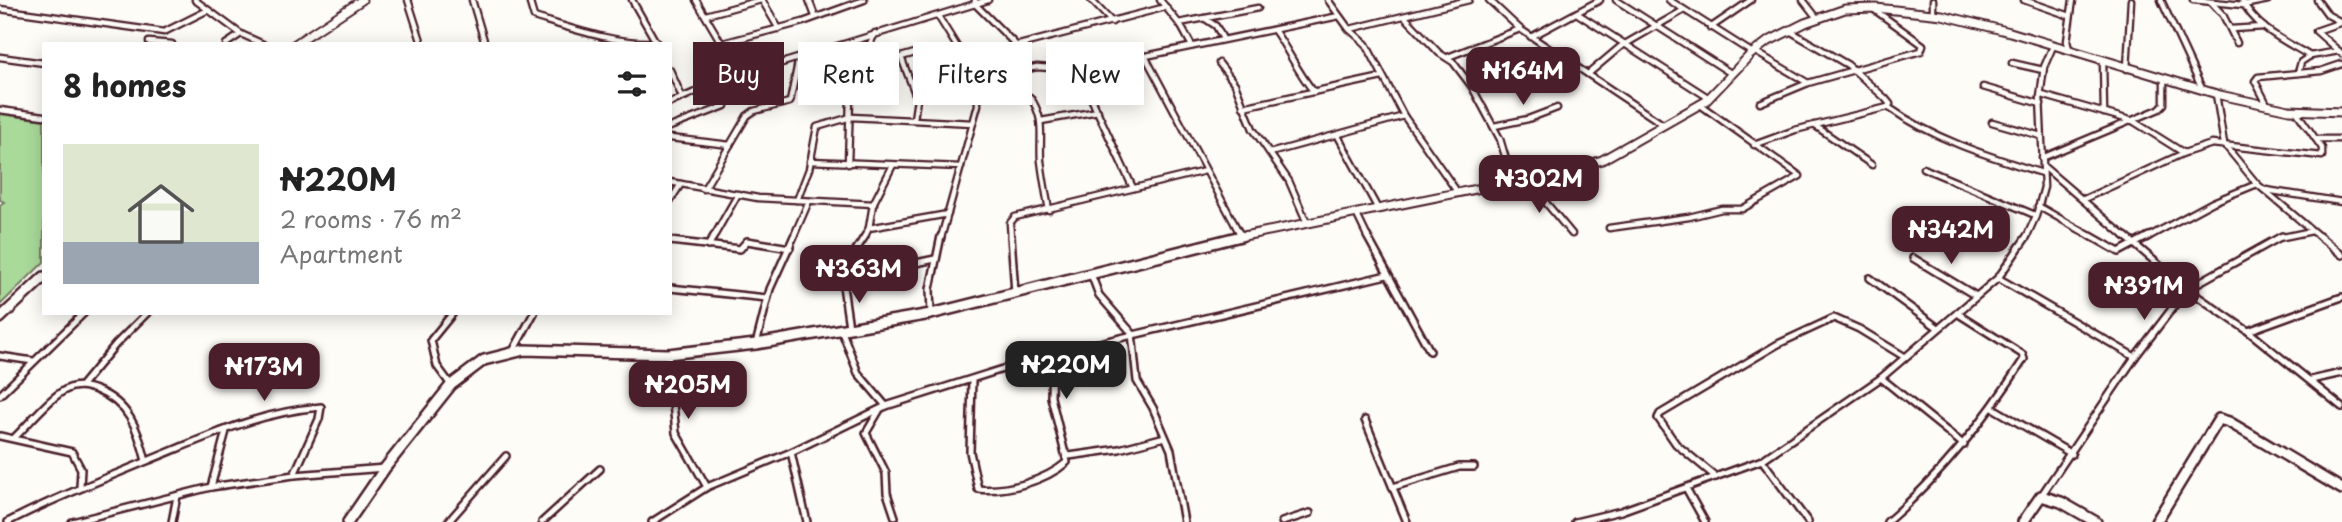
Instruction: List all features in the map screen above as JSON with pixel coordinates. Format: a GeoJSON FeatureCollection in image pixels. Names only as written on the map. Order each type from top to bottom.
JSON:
{"type":"FeatureCollection","features":[{"type":"Feature","properties":{"kind":"street"},"geometry":{"type":"LineString","coordinates":[[195,0],[241,34],[258,42]]}},
{"type":"Feature","properties":{"kind":"street"},"geometry":{"type":"LineString","coordinates":[[298,42],[362,0]]}},
{"type":"Feature","properties":{"kind":"street"},"geometry":{"type":"LineString","coordinates":[[408,0],[421,42]]}},
{"type":"Feature","properties":{"kind":"street"},"geometry":{"type":"LineString","coordinates":[[472,0],[484,42]]}},
{"type":"Feature","properties":{"kind":"street"},"geometry":{"type":"LineString","coordinates":[[529,0],[534,17],[550,24],[639,42]]}},
{"type":"Feature","properties":{"kind":"street"},"geometry":{"type":"LineString","coordinates":[[632,0],[656,42]]}},
{"type":"Feature","properties":{"kind":"street"},"geometry":{"type":"LineString","coordinates":[[696,0],[722,42]]}},
{"type":"Feature","properties":{"kind":"street"},"geometry":{"type":"LineString","coordinates":[[706,15],[762,0],[779,29]]}},
{"type":"Feature","properties":{"kind":"street"},"geometry":{"type":"LineString","coordinates":[[810,0],[815,16]]}},
{"type":"Feature","properties":{"kind":"street"},"geometry":{"type":"LineString","coordinates":[[727,42],[779,29],[864,0]]}},
{"type":"Feature","properties":{"kind":"street"},"geometry":{"type":"LineString","coordinates":[[848,42],[988,0]]}},
{"type":"Feature","properties":{"kind":"street"},"geometry":{"type":"LineString","coordinates":[[1091,0],[1112,22]]}},
{"type":"Feature","properties":{"kind":"street"},"geometry":{"type":"LineString","coordinates":[[1160,0],[1179,23],[1192,46]]}},
{"type":"Feature","properties":{"kind":"street"},"geometry":{"type":"LineString","coordinates":[[1328,0],[1349,29],[1366,44],[1382,77],[1401,105],[1404,116],[1458,192]]}},
{"type":"Feature","properties":{"kind":"street"},"geometry":{"type":"LineString","coordinates":[[1349,29],[1405,17],[1450,2],[1469,0]]}},
{"type":"Feature","properties":{"kind":"street"},"geometry":{"type":"LineString","coordinates":[[1489,0],[1531,37],[1664,125]]}},
{"type":"Feature","properties":{"kind":"street"},"geometry":{"type":"LineString","coordinates":[[1531,37],[1600,0]]}},
{"type":"Feature","properties":{"kind":"street"},"geometry":{"type":"LineString","coordinates":[[1616,0],[1732,74]]}},
{"type":"Feature","properties":{"kind":"street"},"geometry":{"type":"LineString","coordinates":[[1669,0],[1710,28],[1808,83]]}},
{"type":"Feature","properties":{"kind":"street"},"geometry":{"type":"LineString","coordinates":[[1710,28],[1751,0]]}},
{"type":"Feature","properties":{"kind":"street"},"geometry":{"type":"LineString","coordinates":[[1803,0],[1817,18]]}},
{"type":"Feature","properties":{"kind":"street"},"geometry":{"type":"LineString","coordinates":[[1933,0],[1933,12]]}},
{"type":"Feature","properties":{"kind":"street"},"geometry":{"type":"LineString","coordinates":[[2024,0],[2070,16]]}},
{"type":"Feature","properties":{"kind":"street"},"geometry":{"type":"LineString","coordinates":[[2069,49],[2067,41],[2073,0]]}},
{"type":"Feature","properties":{"kind":"street"},"geometry":{"type":"LineString","coordinates":[[2127,69],[2131,0]]}},
{"type":"Feature","properties":{"kind":"street"},"geometry":{"type":"LineString","coordinates":[[2161,0],[2203,91]]}},
{"type":"Feature","properties":{"kind":"street"},"geometry":{"type":"LineString","coordinates":[[2193,0],[2212,3],[2268,0]]}},
{"type":"Feature","properties":{"kind":"street"},"geometry":{"type":"LineString","coordinates":[[2316,0],[2328,15],[2342,22]]}},
{"type":"Feature","properties":{"kind":"street"},"geometry":{"type":"LineString","coordinates":[[975,2],[1013,42]]}},
{"type":"Feature","properties":{"kind":"street"},"geometry":{"type":"LineString","coordinates":[[2242,2],[2264,27],[2310,56]]}},
{"type":"Feature","properties":{"kind":"street"},"geometry":{"type":"LineString","coordinates":[[2212,3],[2231,29],[2237,43]]}},
{"type":"Feature","properties":{"kind":"street"},"geometry":{"type":"LineString","coordinates":[[1032,42],[1166,7]]}},
{"type":"Feature","properties":{"kind":"street"},"geometry":{"type":"LineString","coordinates":[[1760,103],[1808,83],[1918,53],[1923,45],[1871,7]]}},
{"type":"Feature","properties":{"kind":"street"},"geometry":{"type":"LineString","coordinates":[[348,522],[385,468],[451,385],[484,360],[524,350],[668,354],[756,344],[931,314],[1241,236],[1527,180],[1602,160],[1709,98],[1752,52],[1817,18],[1847,9],[1871,7],[1933,12],[2025,33],[2127,69],[2203,91],[2296,111],[2342,112]]}},
{"type":"Feature","properties":{"kind":"street"},"geometry":{"type":"LineString","coordinates":[[1179,23],[1258,8]]}},
{"type":"Feature","properties":{"kind":"street"},"geometry":{"type":"LineString","coordinates":[[0,9],[155,31],[170,31],[206,10]]}},
{"type":"Feature","properties":{"kind":"street"},"geometry":{"type":"LineString","coordinates":[[1588,74],[1615,51],[1684,10]]}},
{"type":"Feature","properties":{"kind":"street"},"geometry":{"type":"LineString","coordinates":[[1578,14],[1709,98]]}},
{"type":"Feature","properties":{"kind":"street"},"geometry":{"type":"LineString","coordinates":[[938,16],[954,42]]}},
{"type":"Feature","properties":{"kind":"street"},"geometry":{"type":"LineString","coordinates":[[1241,236],[1145,56],[1339,16]]}},
{"type":"Feature","properties":{"kind":"street"},"geometry":{"type":"LineString","coordinates":[[1405,17],[1432,46],[1448,57],[1472,87],[1494,125],[1506,154],[1513,183]]}},
{"type":"Feature","properties":{"kind":"street"},"geometry":{"type":"LineString","coordinates":[[1204,18],[1216,26],[1223,39]]}},
{"type":"Feature","properties":{"kind":"street"},"geometry":{"type":"LineString","coordinates":[[2341,53],[2316,31],[2342,22]]}},
{"type":"Feature","properties":{"kind":"street"},"geometry":{"type":"LineString","coordinates":[[2231,29],[2264,27]]}},
{"type":"Feature","properties":{"kind":"street"},"geometry":{"type":"LineString","coordinates":[[1448,57],[1520,29]]}},
{"type":"Feature","properties":{"kind":"street"},"geometry":{"type":"LineString","coordinates":[[1274,30],[1293,57],[1299,74],[1314,92]]}},
{"type":"Feature","properties":{"kind":"street"},"geometry":{"type":"LineString","coordinates":[[149,42],[155,31]]}},
{"type":"Feature","properties":{"kind":"street"},"geometry":{"type":"LineString","coordinates":[[1790,31],[1854,71],[1891,104],[1888,107]]}},
{"type":"Feature","properties":{"kind":"street"},"geometry":{"type":"LineString","coordinates":[[871,42],[875,33]]}},
{"type":"Feature","properties":{"kind":"street"},"geometry":{"type":"LineString","coordinates":[[229,42],[241,34]]}},
{"type":"Feature","properties":{"kind":"street"},"geometry":{"type":"LineString","coordinates":[[1575,522],[1615,513],[1762,460],[1881,378],[1937,327],[1998,278],[2014,259],[2043,194],[2040,104],[2045,55],[2054,44]]}},
{"type":"Feature","properties":{"kind":"street"},"geometry":{"type":"LineString","coordinates":[[1472,87],[1497,80],[1555,51]]}},
{"type":"Feature","properties":{"kind":"street"},"geometry":{"type":"LineString","coordinates":[[2298,73],[2301,62],[2310,56],[2341,53]]}},
{"type":"Feature","properties":{"kind":"street"},"geometry":{"type":"LineString","coordinates":[[913,54],[901,57],[917,99],[914,119]]}},
{"type":"Feature","properties":{"kind":"street"},"geometry":{"type":"LineString","coordinates":[[0,57],[42,64]]}},
{"type":"Feature","properties":{"kind":"street"},"geometry":{"type":"LineString","coordinates":[[2104,61],[2104,113]]}},
{"type":"Feature","properties":{"kind":"street"},"geometry":{"type":"LineString","coordinates":[[704,189],[750,113],[790,102],[798,63]]}},
{"type":"Feature","properties":{"kind":"street"},"geometry":{"type":"LineString","coordinates":[[1219,63],[1235,84],[1253,129],[1289,181],[1307,223]]}},
{"type":"Feature","properties":{"kind":"street"},"geometry":{"type":"LineString","coordinates":[[2012,63],[2043,70]]}},
{"type":"Feature","properties":{"kind":"street"},"geometry":{"type":"LineString","coordinates":[[2269,106],[2256,79],[2321,71],[2342,64]]}},
{"type":"Feature","properties":{"kind":"street"},"geometry":{"type":"LineString","coordinates":[[672,74],[682,97]]}},
{"type":"Feature","properties":{"kind":"street"},"geometry":{"type":"LineString","coordinates":[[1243,107],[1382,77]]}},
{"type":"Feature","properties":{"kind":"street"},"geometry":{"type":"LineString","coordinates":[[2042,158],[2133,121],[2164,104],[2164,80]]}},
{"type":"Feature","properties":{"kind":"street"},"geometry":{"type":"LineString","coordinates":[[1983,87],[2040,104]]}},
{"type":"Feature","properties":{"kind":"street"},"geometry":{"type":"LineString","coordinates":[[672,102],[693,92]]}},
{"type":"Feature","properties":{"kind":"street"},"geometry":{"type":"LineString","coordinates":[[2216,94],[2224,144],[2257,184],[2342,255]]}},
{"type":"Feature","properties":{"kind":"street"},"geometry":{"type":"LineString","coordinates":[[2042,95],[2133,121],[2184,153]]}},
{"type":"Feature","properties":{"kind":"street"},"geometry":{"type":"LineString","coordinates":[[1032,100],[1039,110],[1041,121],[1041,159],[1049,210]]}},
{"type":"Feature","properties":{"kind":"street"},"geometry":{"type":"LineString","coordinates":[[1609,228],[1689,217],[1722,209],[1742,209],[1800,176],[1699,104]]}},
{"type":"Feature","properties":{"kind":"street"},"geometry":{"type":"LineString","coordinates":[[848,164],[850,105]]}},
{"type":"Feature","properties":{"kind":"street"},"geometry":{"type":"LineString","coordinates":[[931,314],[930,289],[935,259],[978,105]]}},
{"type":"Feature","properties":{"kind":"street"},"geometry":{"type":"LineString","coordinates":[[1095,105],[1133,188]]}},
{"type":"Feature","properties":{"kind":"street"},"geometry":{"type":"LineString","coordinates":[[672,126],[725,106]]}},
{"type":"Feature","properties":{"kind":"street"},"geometry":{"type":"LineString","coordinates":[[1754,145],[1814,125],[1888,107],[1916,127],[1973,151],[2043,170],[2084,199],[2187,289],[2248,331],[2342,407]]}},
{"type":"Feature","properties":{"kind":"street"},"geometry":{"type":"LineString","coordinates":[[1494,125],[1528,119],[1557,108]]}},
{"type":"Feature","properties":{"kind":"street"},"geometry":{"type":"LineString","coordinates":[[0,110],[42,116]]}},
{"type":"Feature","properties":{"kind":"street"},"geometry":{"type":"LineString","coordinates":[[1041,121],[1098,111]]}},
{"type":"Feature","properties":{"kind":"street"},"geometry":{"type":"LineString","coordinates":[[2084,199],[2205,146],[2224,144],[2322,156],[2323,151],[2296,111]]}},
{"type":"Feature","properties":{"kind":"street"},"geometry":{"type":"LineString","coordinates":[[1270,153],[1404,116]]}},
{"type":"Feature","properties":{"kind":"street"},"geometry":{"type":"LineString","coordinates":[[797,201],[810,161],[817,127],[851,117],[973,123]]}},
{"type":"Feature","properties":{"kind":"street"},"geometry":{"type":"LineString","coordinates":[[1992,122],[2041,136]]}},
{"type":"Feature","properties":{"kind":"street"},"geometry":{"type":"LineString","coordinates":[[1814,125],[1872,165]]}},
{"type":"Feature","properties":{"kind":"street"},"geometry":{"type":"LineString","coordinates":[[1338,136],[1378,209]]}},
{"type":"Feature","properties":{"kind":"street"},"geometry":{"type":"LineString","coordinates":[[672,138],[730,145]]}},
{"type":"Feature","properties":{"kind":"street"},"geometry":{"type":"LineString","coordinates":[[2316,139],[2342,139]]}},
{"type":"Feature","properties":{"kind":"street"},"geometry":{"type":"LineString","coordinates":[[810,161],[961,167]]}},
{"type":"Feature","properties":{"kind":"street"},"geometry":{"type":"LineString","coordinates":[[886,406],[858,373],[845,328],[843,286],[845,265],[869,228],[867,221],[893,165]]}},
{"type":"Feature","properties":{"kind":"street"},"geometry":{"type":"LineString","coordinates":[[1923,168],[2035,215]]}},
{"type":"Feature","properties":{"kind":"street"},"geometry":{"type":"LineString","coordinates":[[1015,293],[1011,219],[1205,171]]}},
{"type":"Feature","properties":{"kind":"street"},"geometry":{"type":"LineString","coordinates":[[1527,180],[1572,234]]}},
{"type":"Feature","properties":{"kind":"street"},"geometry":{"type":"LineString","coordinates":[[672,182],[797,201],[874,204]]}},
{"type":"Feature","properties":{"kind":"street"},"geometry":{"type":"LineString","coordinates":[[672,198],[681,184]]}},
{"type":"Feature","properties":{"kind":"street"},"geometry":{"type":"LineString","coordinates":[[2038,206],[2119,252],[2213,202],[2257,184]]}},
{"type":"Feature","properties":{"kind":"street"},"geometry":{"type":"LineString","coordinates":[[2264,190],[2342,202]]}},
{"type":"Feature","properties":{"kind":"street"},"geometry":{"type":"LineString","coordinates":[[708,246],[738,194]]}},
{"type":"Feature","properties":{"kind":"street"},"geometry":{"type":"LineString","coordinates":[[756,344],[767,298],[809,201]]}},
{"type":"Feature","properties":{"kind":"street"},"geometry":{"type":"LineString","coordinates":[[1356,213],[1430,351]]}},
{"type":"Feature","properties":{"kind":"street"},"geometry":{"type":"LineString","coordinates":[[869,228],[948,214]]}},
{"type":"Feature","properties":{"kind":"street"},"geometry":{"type":"LineString","coordinates":[[2024,522],[2135,357],[2187,289],[2281,236],[2312,231]]}},
{"type":"Feature","properties":{"kind":"street"},"geometry":{"type":"LineString","coordinates":[[672,241],[740,249],[747,241],[790,248]]}},
{"type":"Feature","properties":{"kind":"street"},"geometry":{"type":"LineString","coordinates":[[1913,258],[1976,296]]}},
{"type":"Feature","properties":{"kind":"street"},"geometry":{"type":"LineString","coordinates":[[845,278],[935,259]]}},
{"type":"Feature","properties":{"kind":"street"},"geometry":{"type":"LineString","coordinates":[[1091,274],[1099,295],[1132,333],[1136,381],[1165,437],[1177,476],[1184,522]]}},
{"type":"Feature","properties":{"kind":"street"},"geometry":{"type":"LineString","coordinates":[[652,522],[707,487],[791,452],[886,406],[1052,354],[1132,333],[1387,275]]}},
{"type":"Feature","properties":{"kind":"street"},"geometry":{"type":"LineString","coordinates":[[1870,278],[1937,327]]}},
{"type":"Feature","properties":{"kind":"street"},"geometry":{"type":"LineString","coordinates":[[1998,278],[2135,357]]}},
{"type":"Feature","properties":{"kind":"street"},"geometry":{"type":"LineString","coordinates":[[0,318],[42,279]]}},
{"type":"Feature","properties":{"kind":"street"},"geometry":{"type":"LineString","coordinates":[[672,288],[767,298]]}},
{"type":"Feature","properties":{"kind":"street"},"geometry":{"type":"LineString","coordinates":[[2248,331],[2342,297]]}},
{"type":"Feature","properties":{"kind":"street"},"geometry":{"type":"LineString","coordinates":[[1887,522],[1964,445],[1993,408],[2024,356],[1957,313]]}},
{"type":"Feature","properties":{"kind":"street"},"geometry":{"type":"LineString","coordinates":[[0,395],[82,315]]}},
{"type":"Feature","properties":{"kind":"street"},"geometry":{"type":"LineString","coordinates":[[14,438],[64,390],[82,385],[116,344],[145,315]]}},
{"type":"Feature","properties":{"kind":"street"},"geometry":{"type":"LineString","coordinates":[[451,315],[431,340],[437,366],[451,385]]}},
{"type":"Feature","properties":{"kind":"street"},"geometry":{"type":"LineString","coordinates":[[512,353],[533,315]]}},
{"type":"Feature","properties":{"kind":"street"},"geometry":{"type":"LineString","coordinates":[[1716,477],[1664,432],[1658,418],[1660,414],[1786,338],[1827,318],[1841,320],[1905,357]]}},
{"type":"Feature","properties":{"kind":"street"},"geometry":{"type":"LineString","coordinates":[[668,354],[676,433],[707,487]]}},
{"type":"Feature","properties":{"kind":"street"},"geometry":{"type":"LineString","coordinates":[[972,380],[970,452],[979,491],[1006,488],[1057,470],[1067,462],[1051,397],[1052,354]]}},
{"type":"Feature","properties":{"kind":"street"},"geometry":{"type":"LineString","coordinates":[[0,356],[33,361]]}},
{"type":"Feature","properties":{"kind":"street"},"geometry":{"type":"LineString","coordinates":[[2311,380],[2342,373]]}},
{"type":"Feature","properties":{"kind":"street"},"geometry":{"type":"LineString","coordinates":[[1881,378],[1964,445]]}},
{"type":"Feature","properties":{"kind":"street"},"geometry":{"type":"LineString","coordinates":[[82,385],[126,405],[138,429],[146,461]]}},
{"type":"Feature","properties":{"kind":"street"},"geometry":{"type":"LineString","coordinates":[[8,522],[80,487],[184,444],[275,414],[321,407],[319,419],[294,475]]}},
{"type":"Feature","properties":{"kind":"street"},"geometry":{"type":"LineString","coordinates":[[1993,408],[2071,454]]}},
{"type":"Feature","properties":{"kind":"street"},"geometry":{"type":"LineString","coordinates":[[879,411],[866,433],[886,473],[887,494],[895,517]]}},
{"type":"Feature","properties":{"kind":"street"},"geometry":{"type":"LineString","coordinates":[[2156,522],[2219,419],[2229,422],[2342,489]]}},
{"type":"Feature","properties":{"kind":"street"},"geometry":{"type":"LineString","coordinates":[[1365,420],[1407,522]]}},
{"type":"Feature","properties":{"kind":"street"},"geometry":{"type":"LineString","coordinates":[[211,487],[226,431]]}},
{"type":"Feature","properties":{"kind":"street"},"geometry":{"type":"LineString","coordinates":[[0,436],[72,452],[81,469],[80,487]]}},
{"type":"Feature","properties":{"kind":"street"},"geometry":{"type":"LineString","coordinates":[[1064,451],[1069,456],[1119,449],[1165,437]]}},
{"type":"Feature","properties":{"kind":"street"},"geometry":{"type":"LineString","coordinates":[[791,452],[807,522]]}},
{"type":"Feature","properties":{"kind":"street"},"geometry":{"type":"LineString","coordinates":[[448,522],[506,456]]}},
{"type":"Feature","properties":{"kind":"street"},"geometry":{"type":"LineString","coordinates":[[1762,460],[1808,522]]}},
{"type":"Feature","properties":{"kind":"street"},"geometry":{"type":"LineString","coordinates":[[1393,486],[1459,467],[1474,467]]}},
{"type":"Feature","properties":{"kind":"street"},"geometry":{"type":"LineString","coordinates":[[72,522],[211,487],[294,475],[385,468]]}},
{"type":"Feature","properties":{"kind":"street"},"geometry":{"type":"LineString","coordinates":[[542,522],[600,469]]}},
{"type":"Feature","properties":{"kind":"street"},"geometry":{"type":"LineString","coordinates":[[1686,488],[1705,522]]}},
{"type":"Feature","properties":{"kind":"street"},"geometry":{"type":"LineString","coordinates":[[172,522],[177,496]]}},
{"type":"Feature","properties":{"kind":"street"},"geometry":{"type":"LineString","coordinates":[[2041,496],[2061,502],[2096,522]]}},
{"type":"Feature","properties":{"kind":"street"},"geometry":{"type":"LineString","coordinates":[[1282,522],[1310,513]]}},
{"type":"Feature","properties":{"kind":"street"},"geometry":{"type":"LineString","coordinates":[[1615,513],[1620,522]]}},
{"type":"Feature","properties":{"kind":"green space"},"geometry":{"type":"Polygon","coordinates":[[[0,114],[42,120],[42,264],[0,305],[0,205],[4,202],[0,200],[0,114]]]}}]}
